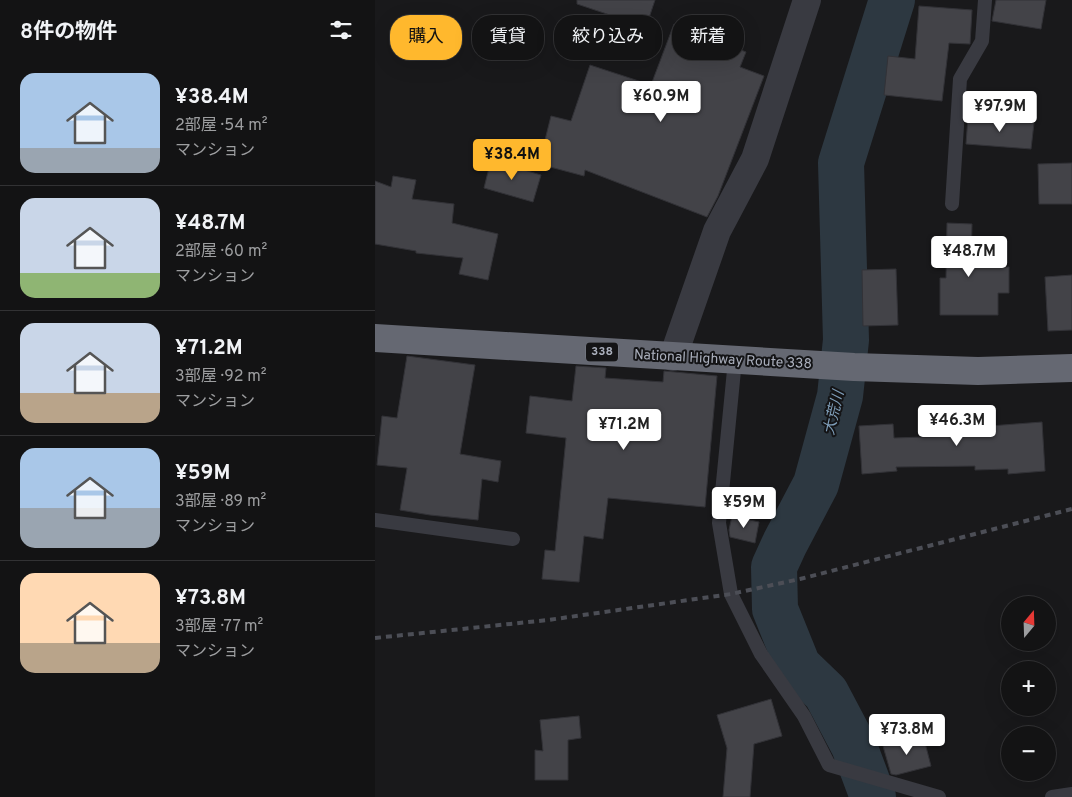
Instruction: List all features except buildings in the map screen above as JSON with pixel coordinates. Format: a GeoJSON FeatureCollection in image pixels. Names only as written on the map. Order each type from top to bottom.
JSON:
{"type":"FeatureCollection","features":[{"type":"Feature","properties":{"kind":"highway","name":"National Highway Route 338"},"geometry":{"type":"LineString","coordinates":[[375,338],[841,367],[978,371],[1072,368]]}},
{"type":"Feature","properties":{"kind":"street"},"geometry":{"type":"LineString","coordinates":[[673,357],[717,231],[755,159],[807,0]]}},
{"type":"Feature","properties":{"kind":"lane"},"geometry":{"type":"LineString","coordinates":[[952,204],[960,80],[982,41],[985,0]]}},
{"type":"Feature","properties":{"kind":"lane"},"geometry":{"type":"LineString","coordinates":[[735,360],[719,523],[731,594],[761,654],[804,716],[829,765],[939,797]]}},
{"type":"Feature","properties":{"kind":"lane"},"geometry":{"type":"LineString","coordinates":[[375,520],[513,539]]}},
{"type":"Feature","properties":{"kind":"lane"},"geometry":{"type":"LineString","coordinates":[[1052,797],[1072,794]]}},
{"type":"Feature","properties":{"kind":"waterway","name":"大荒川"},"geometry":{"type":"LineString","coordinates":[[873,797],[854,746],[826,693],[798,666],[775,609],[774,567],[816,484],[840,396],[846,340],[841,163],[892,0]]}},
{"type":"Feature","properties":{"kind":"railway"},"geometry":{"type":"LineString","coordinates":[[375,638],[548,620],[731,594],[800,579],[1072,509]]}}]}
